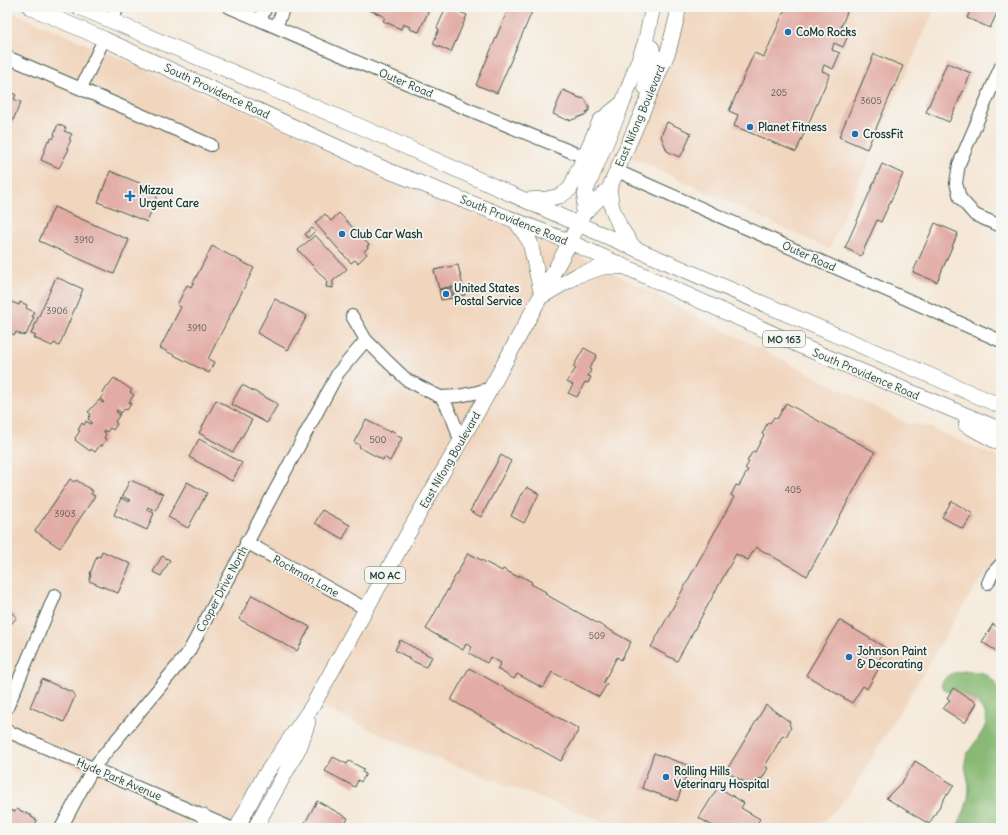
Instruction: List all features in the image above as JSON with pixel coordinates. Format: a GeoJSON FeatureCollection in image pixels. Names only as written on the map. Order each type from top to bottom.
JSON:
{"type":"FeatureCollection","features":[{"type":"Feature","properties":{"kind":"main road","name":"South Providence Road"},"geometry":{"type":"LineString","coordinates":[[30,7],[104,39],[388,171],[570,242],[796,344],[1001,430]]}},
{"type":"Feature","properties":{"kind":"main road"},"geometry":{"type":"LineString","coordinates":[[50,7],[89,24],[106,26],[112,21]]}},
{"type":"Feature","properties":{"kind":"main road","name":"South Providence Road"},"geometry":{"type":"LineString","coordinates":[[78,7],[357,125],[524,200],[580,219],[634,248],[1001,406]]}},
{"type":"Feature","properties":{"kind":"main road","name":"East Nifong Boulevard"},"geometry":{"type":"LineString","coordinates":[[237,828],[263,778],[313,705],[491,388],[570,242],[580,219],[586,190],[623,102],[645,43],[653,7]]}},
{"type":"Feature","properties":{"kind":"main road","name":"East Nifong Boulevard"},"geometry":{"type":"LineString","coordinates":[[580,219],[609,189],[668,52],[674,10]]}},
{"type":"Feature","properties":{"kind":"main road"},"geometry":{"type":"LineString","coordinates":[[104,39],[111,36],[130,39],[211,74],[236,74]]}},
{"type":"Feature","properties":{"kind":"main road"},"geometry":{"type":"LineString","coordinates":[[645,43],[652,48],[653,51],[653,56],[644,86],[646,104]]}},
{"type":"Feature","properties":{"kind":"main road"},"geometry":{"type":"LineString","coordinates":[[524,200],[546,199],[560,196],[570,189],[600,121],[623,102]]}},
{"type":"Feature","properties":{"kind":"main road"},"geometry":{"type":"LineString","coordinates":[[609,189],[612,208],[620,227],[634,248]]}},
{"type":"Feature","properties":{"kind":"main road"},"geometry":{"type":"LineString","coordinates":[[516,221],[530,242],[542,296],[578,276],[603,267],[624,267]]}},
{"type":"Feature","properties":{"kind":"main road"},"geometry":{"type":"LineString","coordinates":[[920,396],[952,418],[1001,444]]}},
{"type":"Feature","properties":{"kind":"main road","name":"East Nifong Boulevard"},"geometry":{"type":"LineString","coordinates":[[255,828],[300,746],[313,705]]}},
{"type":"Feature","properties":{"kind":"main road"},"geometry":{"type":"LineString","coordinates":[[203,816],[213,828]]}},
{"type":"Feature","properties":{"kind":"street"},"geometry":{"type":"LineString","coordinates":[[112,21],[118,7]]}},
{"type":"Feature","properties":{"kind":"street","name":"Outer Road"},"geometry":{"type":"LineString","coordinates":[[229,7],[461,107],[584,157]]}},
{"type":"Feature","properties":{"kind":"street"},"geometry":{"type":"LineString","coordinates":[[260,20],[266,7]]}},
{"type":"Feature","properties":{"kind":"street"},"geometry":{"type":"LineString","coordinates":[[276,27],[284,7]]}},
{"type":"Feature","properties":{"kind":"street"},"geometry":{"type":"LineString","coordinates":[[81,88],[104,39]]}},
{"type":"Feature","properties":{"kind":"street"},"geometry":{"type":"LineString","coordinates":[[7,57],[211,145]]}},
{"type":"Feature","properties":{"kind":"street"},"geometry":{"type":"LineString","coordinates":[[1000,69],[959,164],[956,183],[960,198],[976,215],[1001,226]]}},
{"type":"Feature","properties":{"kind":"street","name":"Outer Road"},"geometry":{"type":"LineString","coordinates":[[617,171],[1001,341]]}},
{"type":"Feature","properties":{"kind":"street"},"geometry":{"type":"LineString","coordinates":[[352,316],[366,340],[408,380],[441,396],[458,396],[491,388]]}},
{"type":"Feature","properties":{"kind":"street","name":"Cooper Drive North"},"geometry":{"type":"LineString","coordinates":[[61,828],[93,768],[188,653],[246,542],[338,373],[366,340]]}},
{"type":"Feature","properties":{"kind":"street"},"geometry":{"type":"LineString","coordinates":[[441,396],[455,421],[460,442]]}},
{"type":"Feature","properties":{"kind":"street","name":"Rockman Lane"},"geometry":{"type":"LineString","coordinates":[[246,542],[366,609]]}},
{"type":"Feature","properties":{"kind":"street"},"geometry":{"type":"LineString","coordinates":[[1001,564],[992,574],[988,584],[1001,576]]}},
{"type":"Feature","properties":{"kind":"street"},"geometry":{"type":"LineString","coordinates":[[7,708],[55,595]]}},
{"type":"Feature","properties":{"kind":"street","name":"Hyde Park Avenue"},"geometry":{"type":"LineString","coordinates":[[7,731],[231,828]]}},
{"type":"Feature","properties":{"kind":"shaded area"},"geometry":{"type":"Polygon","coordinates":[[[685,7],[927,7],[934,10],[829,249],[631,157],[666,69],[685,7]]]}},
{"type":"Feature","properties":{"kind":"shaded area"},"geometry":{"type":"Polygon","coordinates":[[[7,10],[570,251],[908,424],[928,426],[1001,459],[1001,558],[973,590],[850,794],[817,828],[620,828],[415,750],[315,704],[246,828],[57,828],[86,772],[7,738],[7,10]]]}},
{"type":"Feature","properties":{"kind":"green space"},"geometry":{"type":"Polygon","coordinates":[[[965,671],[986,674],[1001,690],[1001,828],[956,828],[965,809],[969,793],[969,784],[965,765],[966,757],[984,729],[986,723],[984,711],[970,698],[960,693],[943,689],[941,686],[945,678],[950,674],[965,671]]]}},
{"type":"Feature","properties":{"kind":"building"},"geometry":{"type":"Polygon","coordinates":[[[368,7],[421,7],[429,10],[419,32],[409,29],[410,27],[403,24],[401,29],[383,21],[385,17],[368,9],[368,7]]]}},
{"type":"Feature","properties":{"kind":"building"},"geometry":{"type":"Polygon","coordinates":[[[446,7],[467,15],[451,52],[433,44],[439,29],[437,28],[446,7]]]}},
{"type":"Feature","properties":{"kind":"building"},"geometry":{"type":"Polygon","coordinates":[[[509,7],[534,7],[497,93],[476,85],[509,7]]]}},
{"type":"Feature","properties":{"kind":"building"},"geometry":{"type":"Polygon","coordinates":[[[786,7],[849,7],[841,27],[850,31],[843,47],[834,43],[832,50],[840,53],[833,69],[824,65],[822,71],[830,74],[796,152],[734,126],[738,115],[729,111],[754,53],[764,57],[786,7]]]}},
{"type":"Feature","properties":{"kind":"building"},"geometry":{"type":"Polygon","coordinates":[[[972,7],[1000,7],[990,28],[967,18],[972,7]]]}},
{"type":"Feature","properties":{"kind":"building"},"geometry":{"type":"Polygon","coordinates":[[[874,54],[903,66],[867,149],[839,137],[874,54]]]}},
{"type":"Feature","properties":{"kind":"building"},"geometry":{"type":"Polygon","coordinates":[[[947,63],[971,73],[949,122],[926,112],[947,63]]]}},
{"type":"Feature","properties":{"kind":"building"},"geometry":{"type":"Polygon","coordinates":[[[7,90],[16,95],[14,99],[21,102],[7,134],[7,90]]]}},
{"type":"Feature","properties":{"kind":"building"},"geometry":{"type":"Polygon","coordinates":[[[563,90],[577,96],[578,98],[584,98],[589,106],[589,111],[586,112],[587,114],[569,121],[569,119],[567,120],[553,114],[563,90]]]}},
{"type":"Feature","properties":{"kind":"building"},"geometry":{"type":"Polygon","coordinates":[[[667,122],[691,133],[684,151],[679,157],[667,151],[661,136],[667,122]]]}},
{"type":"Feature","properties":{"kind":"building"},"geometry":{"type":"Polygon","coordinates":[[[58,124],[66,128],[64,131],[72,134],[67,148],[69,149],[59,168],[41,160],[48,140],[50,141],[51,138],[53,139],[58,124]]]}},
{"type":"Feature","properties":{"kind":"building"},"geometry":{"type":"Polygon","coordinates":[[[882,164],[903,174],[881,222],[877,220],[861,256],[845,248],[882,164]]]}},
{"type":"Feature","properties":{"kind":"building"},"geometry":{"type":"Polygon","coordinates":[[[110,171],[159,191],[147,222],[98,202],[110,171]]]}},
{"type":"Feature","properties":{"kind":"building"},"geometry":{"type":"Polygon","coordinates":[[[54,207],[129,240],[114,274],[39,241],[54,207]]]}},
{"type":"Feature","properties":{"kind":"building","name":"Club Car Wash"},"geometry":{"type":"Polygon","coordinates":[[[339,213],[369,245],[364,251],[367,254],[358,263],[355,260],[351,263],[315,223],[325,214],[331,221],[339,213]]]}},
{"type":"Feature","properties":{"kind":"building"},"geometry":{"type":"Polygon","coordinates":[[[935,223],[958,233],[937,282],[913,272],[935,223]]]}},
{"type":"Feature","properties":{"kind":"building"},"geometry":{"type":"Polygon","coordinates":[[[312,228],[315,231],[308,238],[305,234],[312,228]]]}},
{"type":"Feature","properties":{"kind":"building"},"geometry":{"type":"Polygon","coordinates":[[[315,235],[347,269],[333,281],[333,288],[326,287],[327,281],[298,250],[315,235]]]}},
{"type":"Feature","properties":{"kind":"building"},"geometry":{"type":"Polygon","coordinates":[[[212,246],[254,268],[208,359],[214,362],[209,373],[160,348],[181,307],[177,305],[187,285],[191,287],[212,246]]]}},
{"type":"Feature","properties":{"kind":"building"},"geometry":{"type":"Polygon","coordinates":[[[458,265],[465,295],[454,297],[452,286],[439,289],[434,270],[458,265]]]}},
{"type":"Feature","properties":{"kind":"building"},"geometry":{"type":"Polygon","coordinates":[[[56,277],[83,289],[59,346],[54,343],[52,346],[34,338],[36,336],[31,334],[56,277]]]}},
{"type":"Feature","properties":{"kind":"building","name":"United States Postal Service"},"geometry":{"type":"Polygon","coordinates":[[[450,288],[453,298],[441,300],[439,290],[450,288]]]}},
{"type":"Feature","properties":{"kind":"building"},"geometry":{"type":"Polygon","coordinates":[[[275,299],[307,316],[288,350],[257,333],[275,299]]]}},
{"type":"Feature","properties":{"kind":"building"},"geometry":{"type":"Polygon","coordinates":[[[7,300],[19,305],[20,302],[27,305],[26,308],[34,312],[32,317],[34,317],[26,335],[24,334],[24,336],[16,332],[15,335],[7,332],[7,300]]]}},
{"type":"Feature","properties":{"kind":"building"},"geometry":{"type":"Polygon","coordinates":[[[584,348],[597,355],[589,369],[591,370],[588,376],[591,377],[588,383],[585,382],[577,397],[568,393],[573,385],[567,382],[576,368],[573,367],[584,348]]]}},
{"type":"Feature","properties":{"kind":"building"},"geometry":{"type":"Polygon","coordinates":[[[114,378],[132,390],[130,392],[134,395],[129,402],[131,404],[127,410],[125,409],[121,413],[117,410],[116,412],[120,414],[115,422],[117,424],[113,430],[110,428],[107,432],[104,430],[103,431],[106,434],[104,438],[106,439],[102,446],[100,445],[95,452],[91,449],[90,451],[75,440],[75,438],[80,431],[78,430],[82,423],[84,425],[86,421],[91,424],[92,422],[88,419],[91,414],[88,412],[99,400],[103,403],[104,402],[100,399],[104,394],[102,392],[114,378]]]}},
{"type":"Feature","properties":{"kind":"building"},"geometry":{"type":"Polygon","coordinates":[[[242,385],[278,404],[267,423],[231,404],[242,385]]]}},
{"type":"Feature","properties":{"kind":"building"},"geometry":{"type":"Polygon","coordinates":[[[216,400],[252,420],[233,452],[199,433],[216,400]]]}},
{"type":"Feature","properties":{"kind":"building"},"geometry":{"type":"Polygon","coordinates":[[[786,403],[875,452],[807,576],[756,547],[748,560],[736,554],[677,661],[651,647],[734,497],[731,495],[736,485],[739,486],[748,470],[745,469],[749,462],[747,461],[753,451],[755,452],[764,435],[762,434],[768,422],[770,423],[774,417],[777,419],[786,403]]]}},
{"type":"Feature","properties":{"kind":"building"},"geometry":{"type":"Polygon","coordinates":[[[366,420],[390,432],[391,430],[396,433],[395,435],[402,438],[390,461],[384,457],[383,460],[359,447],[360,445],[354,442],[366,420]]]}},
{"type":"Feature","properties":{"kind":"building"},"geometry":{"type":"Polygon","coordinates":[[[199,439],[242,463],[232,481],[189,457],[199,439]]]}},
{"type":"Feature","properties":{"kind":"building"},"geometry":{"type":"Polygon","coordinates":[[[501,455],[511,461],[481,517],[470,511],[501,455]]]}},
{"type":"Feature","properties":{"kind":"building"},"geometry":{"type":"Polygon","coordinates":[[[70,479],[74,482],[76,480],[93,491],[91,494],[95,496],[60,548],[35,531],[70,479]]]}},
{"type":"Feature","properties":{"kind":"building"},"geometry":{"type":"Polygon","coordinates":[[[130,480],[163,494],[156,511],[148,507],[147,510],[154,513],[147,530],[114,515],[121,498],[129,502],[130,500],[122,496],[130,480]]]}},
{"type":"Feature","properties":{"kind":"building"},"geometry":{"type":"Polygon","coordinates":[[[187,482],[207,493],[188,528],[168,517],[187,482]]]}},
{"type":"Feature","properties":{"kind":"building"},"geometry":{"type":"Polygon","coordinates":[[[527,487],[539,494],[524,523],[511,516],[521,494],[522,495],[527,487]]]}},
{"type":"Feature","properties":{"kind":"building"},"geometry":{"type":"Polygon","coordinates":[[[952,501],[973,514],[963,529],[942,517],[952,501]]]}},
{"type":"Feature","properties":{"kind":"building"},"geometry":{"type":"Polygon","coordinates":[[[322,510],[350,525],[343,539],[315,523],[322,510]]]}},
{"type":"Feature","properties":{"kind":"building"},"geometry":{"type":"Polygon","coordinates":[[[102,551],[131,564],[118,593],[89,581],[97,556],[100,557],[102,551]]]}},
{"type":"Feature","properties":{"kind":"building"},"geometry":{"type":"Polygon","coordinates":[[[468,553],[502,571],[503,569],[532,582],[531,584],[546,592],[545,594],[631,642],[621,660],[617,657],[603,683],[607,684],[599,697],[552,672],[543,688],[517,674],[514,679],[497,669],[501,663],[490,657],[487,663],[469,653],[472,647],[466,644],[463,650],[426,629],[468,553]]]}},
{"type":"Feature","properties":{"kind":"building"},"geometry":{"type":"Polygon","coordinates":[[[162,556],[170,560],[161,576],[153,572],[162,556]]]}},
{"type":"Feature","properties":{"kind":"building"},"geometry":{"type":"Polygon","coordinates":[[[252,595],[310,627],[297,651],[239,619],[252,595]]]}},
{"type":"Feature","properties":{"kind":"building"},"geometry":{"type":"Polygon","coordinates":[[[7,609],[17,617],[7,629],[7,609]]]}},
{"type":"Feature","properties":{"kind":"building","name":"Johnson Paint & Decorating"},"geometry":{"type":"Polygon","coordinates":[[[839,620],[886,648],[875,666],[879,668],[867,689],[863,686],[852,703],[806,675],[839,620]]]}},
{"type":"Feature","properties":{"kind":"building"},"geometry":{"type":"Polygon","coordinates":[[[993,624],[1001,630],[1001,654],[982,642],[993,624]]]}},
{"type":"Feature","properties":{"kind":"building"},"geometry":{"type":"Polygon","coordinates":[[[400,640],[432,657],[426,667],[408,659],[409,658],[395,650],[400,640]]]}},
{"type":"Feature","properties":{"kind":"building"},"geometry":{"type":"Polygon","coordinates":[[[469,668],[579,729],[561,761],[451,700],[469,668]]]}},
{"type":"Feature","properties":{"kind":"building"},"geometry":{"type":"Polygon","coordinates":[[[42,679],[74,693],[75,696],[64,722],[30,707],[42,679]]]}},
{"type":"Feature","properties":{"kind":"building"},"geometry":{"type":"Polygon","coordinates":[[[953,688],[977,703],[965,723],[943,709],[950,700],[947,698],[953,688]]]}},
{"type":"Feature","properties":{"kind":"building"},"geometry":{"type":"Polygon","coordinates":[[[766,705],[790,722],[789,725],[791,727],[786,737],[783,735],[765,766],[768,768],[762,779],[760,778],[754,788],[726,771],[766,705]]]}},
{"type":"Feature","properties":{"kind":"building","name":"Rolling Hills Veterinary Hospital"},"geometry":{"type":"Polygon","coordinates":[[[654,753],[690,766],[677,801],[642,788],[654,753]]]}},
{"type":"Feature","properties":{"kind":"building"},"geometry":{"type":"Polygon","coordinates":[[[333,757],[347,764],[349,761],[364,769],[362,772],[366,774],[361,782],[358,780],[355,787],[325,771],[333,757]]]}},
{"type":"Feature","properties":{"kind":"building"},"geometry":{"type":"Polygon","coordinates":[[[915,761],[954,785],[929,824],[886,798],[903,781],[915,761]]]}},
{"type":"Feature","properties":{"kind":"building"},"geometry":{"type":"Polygon","coordinates":[[[718,787],[744,803],[741,808],[760,819],[754,828],[716,828],[699,818],[718,787]]]}},
{"type":"Feature","properties":{"kind":"building"},"geometry":{"type":"Polygon","coordinates":[[[317,801],[348,818],[343,828],[302,828],[317,801]]]}},
{"type":"Feature","properties":{"kind":"building"},"geometry":{"type":"Polygon","coordinates":[[[7,809],[15,812],[17,809],[32,816],[31,817],[37,820],[34,828],[20,828],[16,826],[15,828],[7,828],[7,809]]]}},
{"type":"Feature","properties":{"kind":"place","name":"CoMo Rocks"},"geometry":{"type":"Point","coordinates":[788,32]}},
{"type":"Feature","properties":{"kind":"place","name":"Planet Fitness"},"geometry":{"type":"Point","coordinates":[750,127]}},
{"type":"Feature","properties":{"kind":"place","name":"CrossFit"},"geometry":{"type":"Point","coordinates":[855,134]}},
{"type":"Feature","properties":{"kind":"place","name":"Mizzou Urgent Care"},"geometry":{"type":"Point","coordinates":[130,196]}},
{"type":"Feature","properties":{"kind":"place","name":"Club Car Wash"},"geometry":{"type":"Point","coordinates":[342,234]}},
{"type":"Feature","properties":{"kind":"place","name":"United States Postal Service"},"geometry":{"type":"Point","coordinates":[446,294]}},
{"type":"Feature","properties":{"kind":"place","name":"Johnson Paint & Decorating"},"geometry":{"type":"Point","coordinates":[849,657]}},
{"type":"Feature","properties":{"kind":"place","name":"Rolling Hills Veterinary Hospital"},"geometry":{"type":"Point","coordinates":[666,777]}}]}
